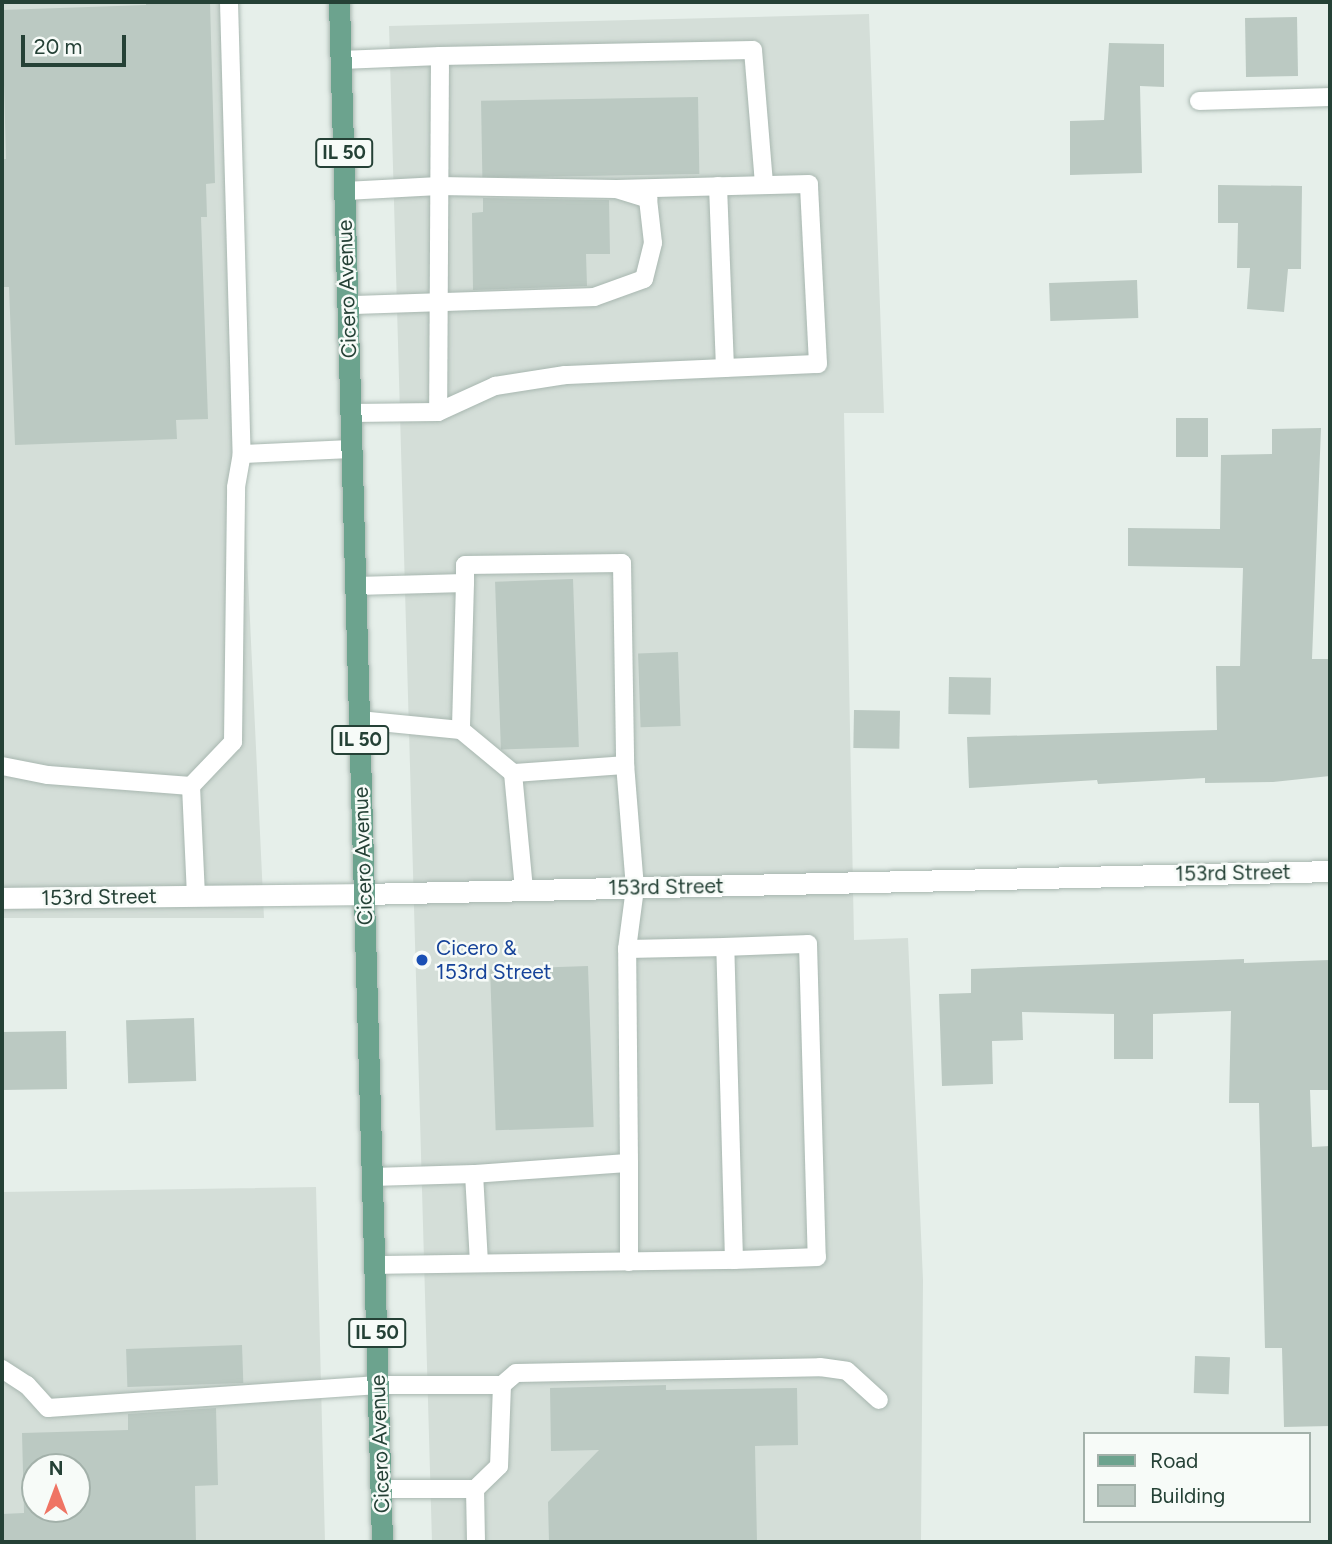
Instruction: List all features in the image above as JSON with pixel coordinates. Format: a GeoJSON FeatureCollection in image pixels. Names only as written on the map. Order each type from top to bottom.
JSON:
{"type":"FeatureCollection","features":[{"type":"Feature","properties":{"kind":"main road","name":"Cicero Avenue"},"geometry":{"type":"LineString","coordinates":[[339,2],[382,1542]]}},
{"type":"Feature","properties":{"kind":"street","name":"153rd Street"},"geometry":{"type":"LineString","coordinates":[[2,898],[364,894],[1330,871]]}},
{"type":"Feature","properties":{"kind":"lane"},"geometry":{"type":"LineString","coordinates":[[196,896],[191,786],[233,741],[236,487],[242,454],[229,2]]}},
{"type":"Feature","properties":{"kind":"lane"},"geometry":{"type":"LineString","coordinates":[[341,60],[753,50],[764,185]]}},
{"type":"Feature","properties":{"kind":"lane"},"geometry":{"type":"LineString","coordinates":[[438,412],[440,56]]}},
{"type":"Feature","properties":{"kind":"lane"},"geometry":{"type":"LineString","coordinates":[[1199,101],[1330,97]]}},
{"type":"Feature","properties":{"kind":"lane"},"geometry":{"type":"LineString","coordinates":[[345,191],[439,186],[616,189],[809,184],[818,364],[565,375],[495,386],[438,412],[351,413]]}},
{"type":"Feature","properties":{"kind":"lane"},"geometry":{"type":"LineString","coordinates":[[718,186],[725,368]]}},
{"type":"Feature","properties":{"kind":"lane"},"geometry":{"type":"LineString","coordinates":[[348,305],[594,297],[644,279],[653,243],[648,199],[616,189]]}},
{"type":"Feature","properties":{"kind":"lane"},"geometry":{"type":"LineString","coordinates":[[242,454],[352,449]]}},
{"type":"Feature","properties":{"kind":"lane"},"geometry":{"type":"LineString","coordinates":[[461,730],[465,565],[622,563],[625,765],[635,888],[627,949],[629,1262]]}},
{"type":"Feature","properties":{"kind":"lane"},"geometry":{"type":"LineString","coordinates":[[356,586],[465,583]]}},
{"type":"Feature","properties":{"kind":"lane"},"geometry":{"type":"LineString","coordinates":[[359,720],[461,730],[513,773],[625,765]]}},
{"type":"Feature","properties":{"kind":"lane"},"geometry":{"type":"LineString","coordinates":[[2,766],[48,775],[191,786]]}},
{"type":"Feature","properties":{"kind":"lane"},"geometry":{"type":"LineString","coordinates":[[513,773],[524,890]]}},
{"type":"Feature","properties":{"kind":"lane"},"geometry":{"type":"LineString","coordinates":[[374,1265],[817,1257],[808,944],[627,949]]}},
{"type":"Feature","properties":{"kind":"lane"},"geometry":{"type":"LineString","coordinates":[[725,947],[734,1260]]}},
{"type":"Feature","properties":{"kind":"lane"},"geometry":{"type":"LineString","coordinates":[[372,1177],[474,1174],[629,1163]]}},
{"type":"Feature","properties":{"kind":"lane"},"geometry":{"type":"LineString","coordinates":[[474,1174],[479,1263]]}},
{"type":"Feature","properties":{"kind":"lane"},"geometry":{"type":"LineString","coordinates":[[2,1369],[27,1385],[48,1408],[378,1385],[502,1385],[516,1373],[820,1367],[847,1371],[879,1400]]}},
{"type":"Feature","properties":{"kind":"lane"},"geometry":{"type":"LineString","coordinates":[[381,1489],[475,1489],[499,1466],[502,1385]]}},
{"type":"Feature","properties":{"kind":"lane"},"geometry":{"type":"LineString","coordinates":[[475,1489],[476,1542]]}},
{"type":"Feature","properties":{"kind":"shaded area"},"geometry":{"type":"Polygon","coordinates":[[[2,2],[229,2],[236,323],[264,918],[2,918],[2,2]]]}},
{"type":"Feature","properties":{"kind":"shaded area"},"geometry":{"type":"Polygon","coordinates":[[[869,14],[884,413],[844,413],[854,940],[908,938],[923,1280],[921,1542],[432,1542],[389,26],[869,14]]]}},
{"type":"Feature","properties":{"kind":"shaded area"},"geometry":{"type":"Polygon","coordinates":[[[316,1187],[325,1542],[2,1542],[2,1192],[316,1187]]]}},
{"type":"Feature","properties":{"kind":"building"},"geometry":{"type":"Polygon","coordinates":[[[146,2],[210,2],[215,183],[206,184],[207,217],[201,217],[208,419],[176,420],[177,439],[15,445],[9,287],[2,287],[2,159],[6,159],[2,10],[146,5],[146,2]]]}},
{"type":"Feature","properties":{"kind":"building"},"geometry":{"type":"Polygon","coordinates":[[[1297,17],[1298,76],[1246,77],[1245,18],[1297,17]]]}},
{"type":"Feature","properties":{"kind":"building"},"geometry":{"type":"Polygon","coordinates":[[[1109,43],[1164,44],[1164,87],[1140,86],[1142,173],[1070,175],[1070,121],[1104,120],[1109,43]]]}},
{"type":"Feature","properties":{"kind":"building"},"geometry":{"type":"Polygon","coordinates":[[[698,97],[699,174],[482,178],[481,101],[698,97]]]}},
{"type":"Feature","properties":{"kind":"building"},"geometry":{"type":"Polygon","coordinates":[[[1218,185],[1302,186],[1301,269],[1288,269],[1284,312],[1247,309],[1250,268],[1237,268],[1238,223],[1218,223],[1218,185]]]}},
{"type":"Feature","properties":{"kind":"building"},"geometry":{"type":"Polygon","coordinates":[[[483,198],[609,200],[610,254],[586,254],[587,286],[473,290],[472,213],[483,212],[483,198]]]}},
{"type":"Feature","properties":{"kind":"building"},"geometry":{"type":"Polygon","coordinates":[[[1137,280],[1138,318],[1050,321],[1049,283],[1137,280]]]}},
{"type":"Feature","properties":{"kind":"building"},"geometry":{"type":"Polygon","coordinates":[[[1176,418],[1208,418],[1208,457],[1176,457],[1176,418]]]}},
{"type":"Feature","properties":{"kind":"building"},"geometry":{"type":"Polygon","coordinates":[[[1321,428],[1312,659],[1330,659],[1330,776],[1273,782],[1205,783],[1205,778],[1098,784],[1097,780],[969,788],[967,737],[1217,730],[1216,666],[1240,666],[1243,568],[1128,566],[1128,528],[1220,529],[1221,455],[1272,454],[1272,429],[1321,428]]]}},
{"type":"Feature","properties":{"kind":"building"},"geometry":{"type":"Polygon","coordinates":[[[573,579],[579,747],[501,750],[495,582],[573,579]]]}},
{"type":"Feature","properties":{"kind":"building"},"geometry":{"type":"Polygon","coordinates":[[[678,652],[681,726],[641,727],[638,653],[678,652]]]}},
{"type":"Feature","properties":{"kind":"building"},"geometry":{"type":"Polygon","coordinates":[[[949,677],[991,678],[990,715],[948,714],[949,677]]]}},
{"type":"Feature","properties":{"kind":"building"},"geometry":{"type":"Polygon","coordinates":[[[854,710],[900,711],[899,749],[853,748],[854,710]]]}},
{"type":"Feature","properties":{"kind":"building"},"geometry":{"type":"Polygon","coordinates":[[[1244,959],[1244,963],[1330,960],[1330,1090],[1310,1090],[1312,1147],[1330,1146],[1330,1426],[1284,1427],[1282,1348],[1265,1348],[1259,1103],[1229,1103],[1231,1011],[1153,1014],[1153,1059],[1114,1059],[1114,1014],[1022,1012],[1023,1040],[992,1041],[993,1084],[942,1086],[939,994],[971,993],[971,969],[1244,959]]]}},
{"type":"Feature","properties":{"kind":"building"},"geometry":{"type":"Polygon","coordinates":[[[588,966],[594,1127],[496,1130],[490,969],[588,966]]]}},
{"type":"Feature","properties":{"kind":"building"},"geometry":{"type":"Polygon","coordinates":[[[194,1018],[196,1081],[128,1083],[126,1020],[194,1018]]]}},
{"type":"Feature","properties":{"kind":"building"},"geometry":{"type":"Polygon","coordinates":[[[66,1031],[67,1089],[3,1090],[2,1032],[66,1031]]]}},
{"type":"Feature","properties":{"kind":"building"},"geometry":{"type":"Polygon","coordinates":[[[242,1345],[243,1383],[127,1387],[126,1349],[242,1345]]]}},
{"type":"Feature","properties":{"kind":"building"},"geometry":{"type":"Polygon","coordinates":[[[1195,1356],[1230,1357],[1229,1394],[1194,1393],[1195,1356]]]}},
{"type":"Feature","properties":{"kind":"building"},"geometry":{"type":"Polygon","coordinates":[[[666,1385],[666,1390],[797,1388],[798,1445],[755,1446],[757,1542],[549,1542],[548,1502],[599,1450],[551,1451],[550,1388],[666,1385]]]}},
{"type":"Feature","properties":{"kind":"building"},"geometry":{"type":"Polygon","coordinates":[[[216,1408],[218,1485],[195,1486],[196,1542],[2,1542],[2,1514],[21,1513],[21,1523],[91,1523],[91,1453],[22,1453],[22,1433],[128,1430],[128,1414],[216,1408]]]}},
{"type":"Feature","properties":{"kind":"place","name":"Cicero & 153rd Street"},"geometry":{"type":"Point","coordinates":[422,960]}}]}
